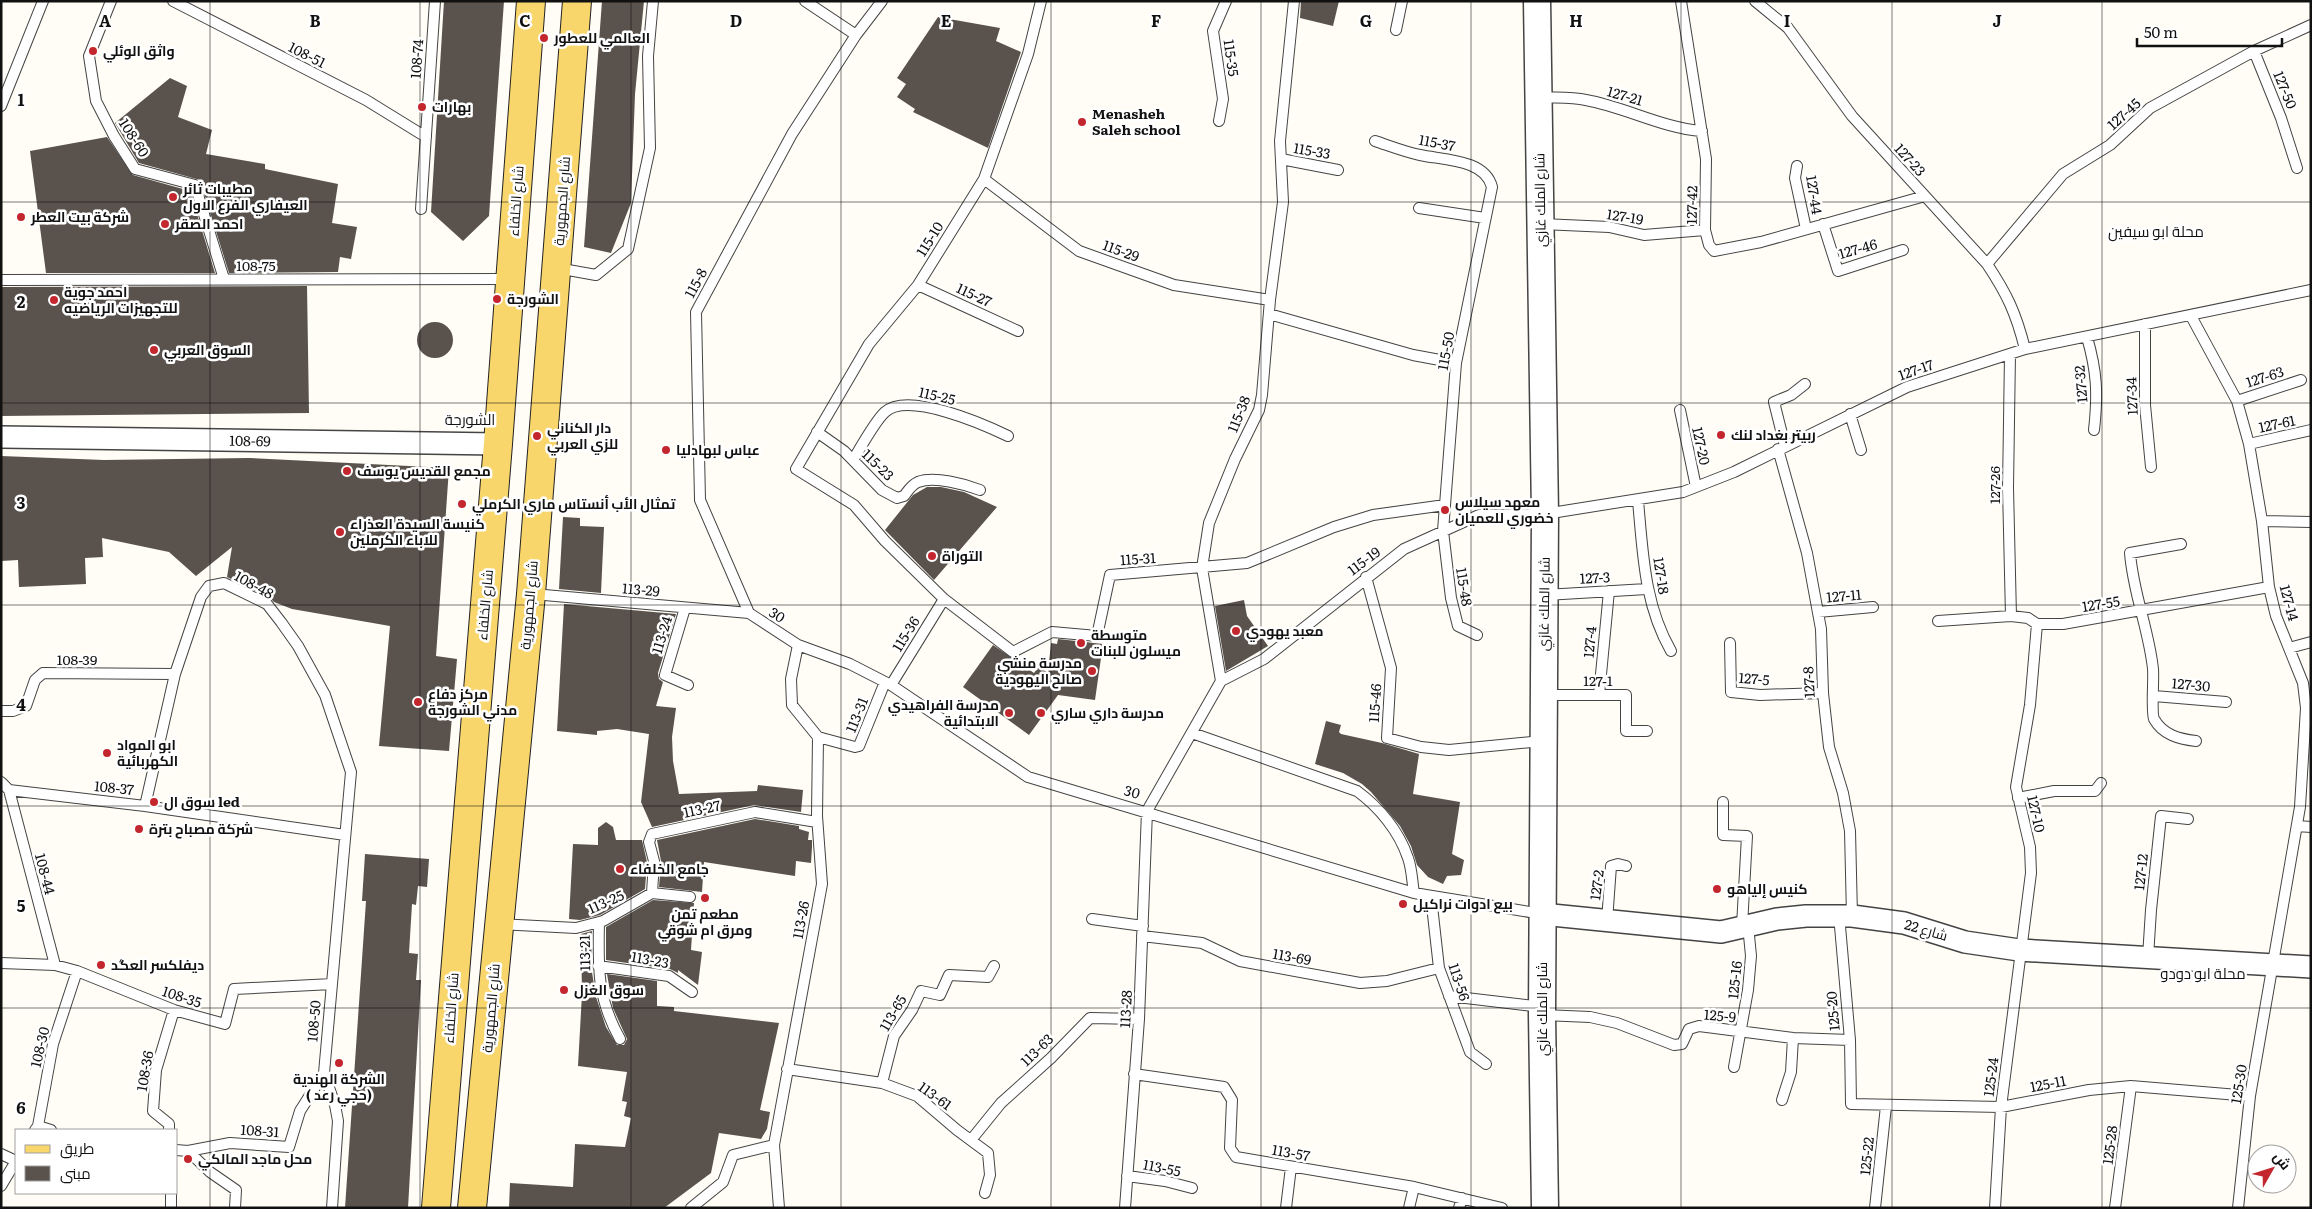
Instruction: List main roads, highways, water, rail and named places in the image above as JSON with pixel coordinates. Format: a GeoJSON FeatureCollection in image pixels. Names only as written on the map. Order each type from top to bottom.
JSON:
{"type":"FeatureCollection","features":[{"type":"Feature","properties":{"kind":"main road","name":"شارع الخلفاء"},"geometry":{"type":"LineString","coordinates":[[436,1208],[511,279],[531,1]]}},
{"type":"Feature","properties":{"kind":"main road","name":"شارع الجمهورية"},"geometry":{"type":"LineString","coordinates":[[472,1208],[531,594],[558,268],[577,1]]}},
{"type":"Feature","properties":{"kind":"place","name":"العالمي للعطور"},"geometry":{"type":"Point","coordinates":[544,38]}},
{"type":"Feature","properties":{"kind":"place","name":"واثق الوئلي"},"geometry":{"type":"Point","coordinates":[93,51]}},
{"type":"Feature","properties":{"kind":"place","name":"بهارات"},"geometry":{"type":"Point","coordinates":[422,107]}},
{"type":"Feature","properties":{"kind":"place","name":"Menasheh Saleh school"},"geometry":{"type":"Point","coordinates":[1082,122]}},
{"type":"Feature","properties":{"kind":"place","name":"مطيبات ثائر العيفاري الفرع الاول"},"geometry":{"type":"Point","coordinates":[173,197]}},
{"type":"Feature","properties":{"kind":"place","name":"شركة بيت العطر"},"geometry":{"type":"Point","coordinates":[21,217]}},
{"type":"Feature","properties":{"kind":"place","name":"احمد الصقر"},"geometry":{"type":"Point","coordinates":[165,224]}},
{"type":"Feature","properties":{"kind":"place","name":"الشورجة"},"geometry":{"type":"Point","coordinates":[497,299]}},
{"type":"Feature","properties":{"kind":"place","name":"احمد جوية للتجهيزات الرياضيه"},"geometry":{"type":"Point","coordinates":[54,300]}},
{"type":"Feature","properties":{"kind":"place","name":"السوق العربي"},"geometry":{"type":"Point","coordinates":[154,350]}},
{"type":"Feature","properties":{"kind":"place","name":"ربيتر بغداد لنك"},"geometry":{"type":"Point","coordinates":[1721,435]}},
{"type":"Feature","properties":{"kind":"place","name":"دار الكناني للزي العربي"},"geometry":{"type":"Point","coordinates":[537,436]}},
{"type":"Feature","properties":{"kind":"place","name":"عباس لبهادليا"},"geometry":{"type":"Point","coordinates":[666,450]}},
{"type":"Feature","properties":{"kind":"place","name":"مجمع القديس يوسف"},"geometry":{"type":"Point","coordinates":[347,471]}},
{"type":"Feature","properties":{"kind":"place","name":"تمثال الأب أنستاس ماري الكرملي"},"geometry":{"type":"Point","coordinates":[462,504]}},
{"type":"Feature","properties":{"kind":"place","name":"معهد سيلاس خضوري للعميان"},"geometry":{"type":"Point","coordinates":[1445,510]}},
{"type":"Feature","properties":{"kind":"place","name":"كنيسة السيدة العذراء للاباء الكرملين"},"geometry":{"type":"Point","coordinates":[340,532]}},
{"type":"Feature","properties":{"kind":"place","name":"التوراة"},"geometry":{"type":"Point","coordinates":[932,556]}},
{"type":"Feature","properties":{"kind":"place","name":"معبد يهودي"},"geometry":{"type":"Point","coordinates":[1236,631]}},
{"type":"Feature","properties":{"kind":"place","name":"متوسطة ميسلون للبنات"},"geometry":{"type":"Point","coordinates":[1081,643]}},
{"type":"Feature","properties":{"kind":"place","name":"مدرسة منشي صالح اليهودية"},"geometry":{"type":"Point","coordinates":[1092,671]}},
{"type":"Feature","properties":{"kind":"place","name":"مركز دفاع مدني الشورجة"},"geometry":{"type":"Point","coordinates":[418,702]}},
{"type":"Feature","properties":{"kind":"place","name":"مدرسة الفراهيدي الابتدائية"},"geometry":{"type":"Point","coordinates":[1009,713]}},
{"type":"Feature","properties":{"kind":"place","name":"مدرسة داري ساري"},"geometry":{"type":"Point","coordinates":[1041,713]}},
{"type":"Feature","properties":{"kind":"place","name":"ابو المواد الكهربائية"},"geometry":{"type":"Point","coordinates":[107,753]}},
{"type":"Feature","properties":{"kind":"place","name":"سوق ال led"},"geometry":{"type":"Point","coordinates":[154,802]}},
{"type":"Feature","properties":{"kind":"place","name":"شركة مصباح بترة"},"geometry":{"type":"Point","coordinates":[139,829]}},
{"type":"Feature","properties":{"kind":"place","name":"جامع الخلفاء"},"geometry":{"type":"Point","coordinates":[620,869]}},
{"type":"Feature","properties":{"kind":"place","name":"كنيس إلياهو"},"geometry":{"type":"Point","coordinates":[1717,889]}},
{"type":"Feature","properties":{"kind":"place","name":"مطعم تمن ومرق ام شوقي"},"geometry":{"type":"Point","coordinates":[705,898]}},
{"type":"Feature","properties":{"kind":"place","name":"بيع ادوات نراكيل"},"geometry":{"type":"Point","coordinates":[1403,904]}},
{"type":"Feature","properties":{"kind":"place","name":"ديفلكسر العگد"},"geometry":{"type":"Point","coordinates":[101,965]}},
{"type":"Feature","properties":{"kind":"place","name":"سوق الغزل"},"geometry":{"type":"Point","coordinates":[564,990]}},
{"type":"Feature","properties":{"kind":"place","name":"الشركة الهندية ( حجي رعد)"},"geometry":{"type":"Point","coordinates":[339,1063]}},
{"type":"Feature","properties":{"kind":"place","name":"محل ماجد المالكي"},"geometry":{"type":"Point","coordinates":[188,1159]}},
{"type":"Feature","properties":{"kind":"district","name":"محلة ابو سيفين"},"geometry":{"type":"Point","coordinates":[2156,232]}},
{"type":"Feature","properties":{"kind":"district","name":"الشورجة"},"geometry":{"type":"Point","coordinates":[470,420]}},
{"type":"Feature","properties":{"kind":"district","name":"محلة ابو دودو"},"geometry":{"type":"Point","coordinates":[2203,974]}}]}
